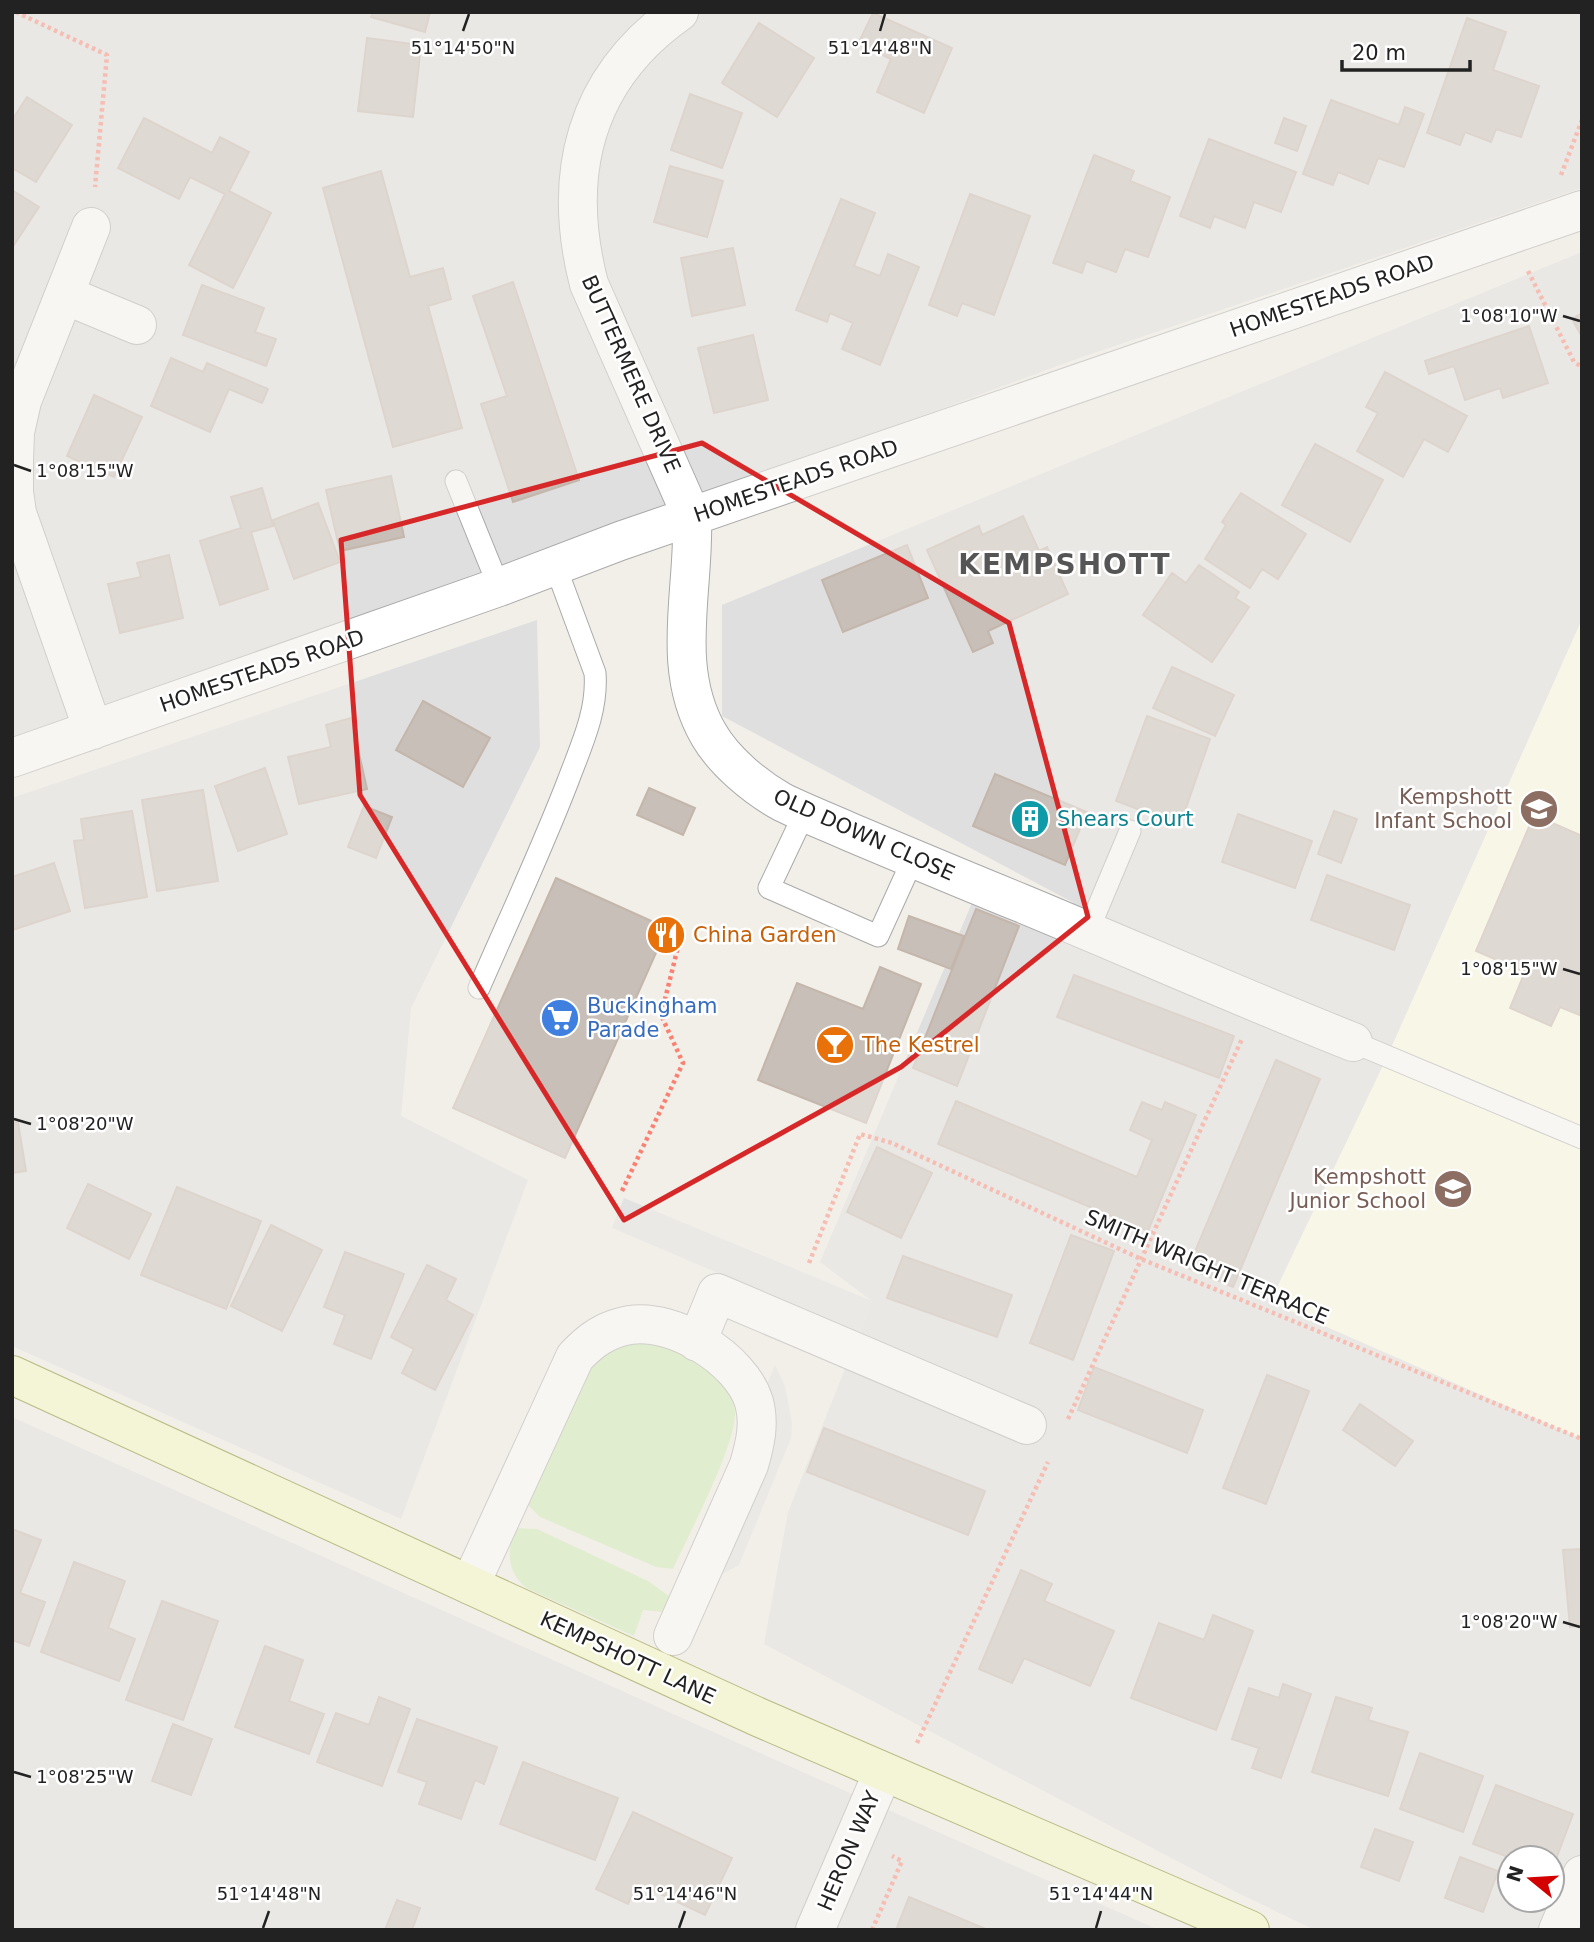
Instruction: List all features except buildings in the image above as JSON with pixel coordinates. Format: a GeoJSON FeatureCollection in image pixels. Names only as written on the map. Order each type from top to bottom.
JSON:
{"type":"FeatureCollection","features":[{"type":"Feature","properties":{"kind":"street","name":"BUTTERMERE DRIVE"},"geometry":{"type":"LineString","coordinates":[[679,12],[654,30],[633,51],[604,92],[584,148],[577,205],[582,256],[589,284],[692,516]]}},
{"type":"Feature","properties":{"kind":"street","name":"HOMESTEADS ROAD"},"geometry":{"type":"LineString","coordinates":[[12,758],[499,587],[1569,197]]}},
{"type":"Feature","properties":{"kind":"street"},"geometry":{"type":"LineString","coordinates":[[91,227],[22,401],[15,432],[14,492],[25,540],[93,730]]}},
{"type":"Feature","properties":{"kind":"street"},"geometry":{"type":"LineString","coordinates":[[65,295],[137,325]]}},
{"type":"Feature","properties":{"kind":"street","name":"OLD DOWN CLOSE"},"geometry":{"type":"LineString","coordinates":[[692,516],[694,552],[686,661],[699,714],[708,734],[722,754],[761,788],[782,802],[1088,931]]}},
{"type":"Feature","properties":{"kind":"street"},"geometry":{"type":"LineString","coordinates":[[1088,931],[1353,1042]]}},
{"type":"Feature","properties":{"kind":"street"},"geometry":{"type":"LineString","coordinates":[[697,1342],[717,1293],[1048,1434]]}},
{"type":"Feature","properties":{"kind":"street"},"geometry":{"type":"LineString","coordinates":[[470,1585],[575,1357],[602,1333],[633,1325],[663,1329],[697,1342],[726,1359],[748,1386],[755,1404],[756,1440],[749,1465],[675,1637]]}},
{"type":"Feature","properties":{"kind":"street","name":"KEMPSHOTT LANE"},"geometry":{"type":"LineString","coordinates":[[12,1375],[720,1700],[1250,1930]]}},
{"type":"Feature","properties":{"kind":"street","name":"HERON WAY"},"geometry":{"type":"LineString","coordinates":[[815,1930],[883,1772]]}},
{"type":"Feature","properties":{"kind":"street"},"geometry":{"type":"LineString","coordinates":[[1559,1930],[1582,1875]]}},
{"type":"Feature","properties":{"kind":"lane"},"geometry":{"type":"LineString","coordinates":[[456,481],[499,587]]}},
{"type":"Feature","properties":{"kind":"lane"},"geometry":{"type":"LineString","coordinates":[[479,988],[554,818],[593,710],[597,691],[595,673],[555,565]]}},
{"type":"Feature","properties":{"kind":"lane"},"geometry":{"type":"LineString","coordinates":[[805,812],[769,888],[781,894],[878,936],[913,859]]}},
{"type":"Feature","properties":{"kind":"lane"},"geometry":{"type":"LineString","coordinates":[[1088,931],[1130,831]]}},
{"type":"Feature","properties":{"kind":"lane"},"geometry":{"type":"LineString","coordinates":[[1353,1042],[1582,1138]]}},
{"type":"Feature","properties":{"kind":"path"},"geometry":{"type":"LineString","coordinates":[[16,12],[107,55],[91,227]]}},
{"type":"Feature","properties":{"kind":"path"},"geometry":{"type":"LineString","coordinates":[[1569,197],[1582,120]]}},
{"type":"Feature","properties":{"kind":"path"},"geometry":{"type":"LineString","coordinates":[[1526,267],[1573,362],[1582,367]]}},
{"type":"Feature","properties":{"kind":"path"},"geometry":{"type":"LineString","coordinates":[[622,1191],[684,1063],[661,1015],[682,931]]}},
{"type":"Feature","properties":{"kind":"path"},"geometry":{"type":"LineString","coordinates":[[914,1750],[1048,1434],[1141,1259],[1258,1004]]}},
{"type":"Feature","properties":{"kind":"path","name":"SMITH WRIGHT TERRACE"},"geometry":{"type":"LineString","coordinates":[[810,1263],[860,1134],[892,1143],[1141,1259],[1582,1439]]}},
{"type":"Feature","properties":{"kind":"highlighted area"},"geometry":{"type":"Polygon","coordinates":[[[702,443],[1009,623],[1088,917],[901,1067],[624,1220],[360,795],[341,540],[702,443]]]}},
{"type":"Feature","properties":{"kind":"shaded area"},"geometry":{"type":"Polygon","coordinates":[[[12,12],[1582,12],[1582,188],[1079,358],[363,622],[12,737],[12,12]]]}},
{"type":"Feature","properties":{"kind":"shaded area"},"geometry":{"type":"Polygon","coordinates":[[[1582,252],[1582,1930],[1315,1930],[1240,1894],[764,1644],[788,1512],[872,1301],[820,1262],[974,898],[1059,931],[1074,903],[722,716],[722,605],[1582,252]]]}},
{"type":"Feature","properties":{"kind":"shaded area","name":"Kempshott Junior School"},"geometry":{"type":"Polygon","coordinates":[[[1582,619],[1582,1439],[1270,1302],[1387,1057],[1582,619]]]}},
{"type":"Feature","properties":{"kind":"shaded area"},"geometry":{"type":"Polygon","coordinates":[[[537,620],[540,747],[411,1008],[401,1116],[528,1180],[401,1519],[12,1346],[12,798],[537,620]]]}},
{"type":"Feature","properties":{"kind":"shaded area"},"geometry":{"type":"Polygon","coordinates":[[[624,1198],[872,1301],[859,1333],[612,1228],[624,1198]]]}},
{"type":"Feature","properties":{"kind":"shaded area"},"geometry":{"type":"Polygon","coordinates":[[[775,1365],[785,1386],[792,1424],[791,1438],[739,1565],[707,1582],[772,1401],[767,1384],[775,1365]]]}},
{"type":"Feature","properties":{"kind":"shaded area"},"geometry":{"type":"Polygon","coordinates":[[[12,1417],[771,1758],[1159,1930],[12,1930],[12,1417]]]}},
{"type":"Feature","properties":{"kind":"green space"},"geometry":{"type":"Polygon","coordinates":[[[646,1342],[687,1356],[714,1373],[731,1396],[735,1410],[734,1425],[721,1466],[673,1569],[656,1567],[540,1517],[526,1503],[570,1403],[591,1367],[610,1350],[627,1344],[646,1342]]]}},
{"type":"Feature","properties":{"kind":"green space"},"geometry":{"type":"Polygon","coordinates":[[[515,1528],[537,1529],[648,1581],[676,1601],[663,1612],[643,1610],[634,1636],[526,1588],[515,1574],[510,1560],[515,1528]]]}},
{"type":"Feature","properties":{"kind":"place","name":"Kempshott Infant School"},"geometry":{"type":"Point","coordinates":[1539,809]}},
{"type":"Feature","properties":{"kind":"place","name":"Shears Court"},"geometry":{"type":"Point","coordinates":[1030,819]}},
{"type":"Feature","properties":{"kind":"place","name":"China Garden"},"geometry":{"type":"Point","coordinates":[666,935]}},
{"type":"Feature","properties":{"kind":"place","name":"Buckingham Parade"},"geometry":{"type":"Point","coordinates":[560,1018]}},
{"type":"Feature","properties":{"kind":"place","name":"The Kestrel"},"geometry":{"type":"Point","coordinates":[835,1045]}},
{"type":"Feature","properties":{"kind":"place","name":"Kempshott Junior School"},"geometry":{"type":"Point","coordinates":[1453,1189]}},
{"type":"Feature","properties":{"kind":"district","name":"KEMPSHOTT"},"geometry":{"type":"Point","coordinates":[1065,564]}}]}
